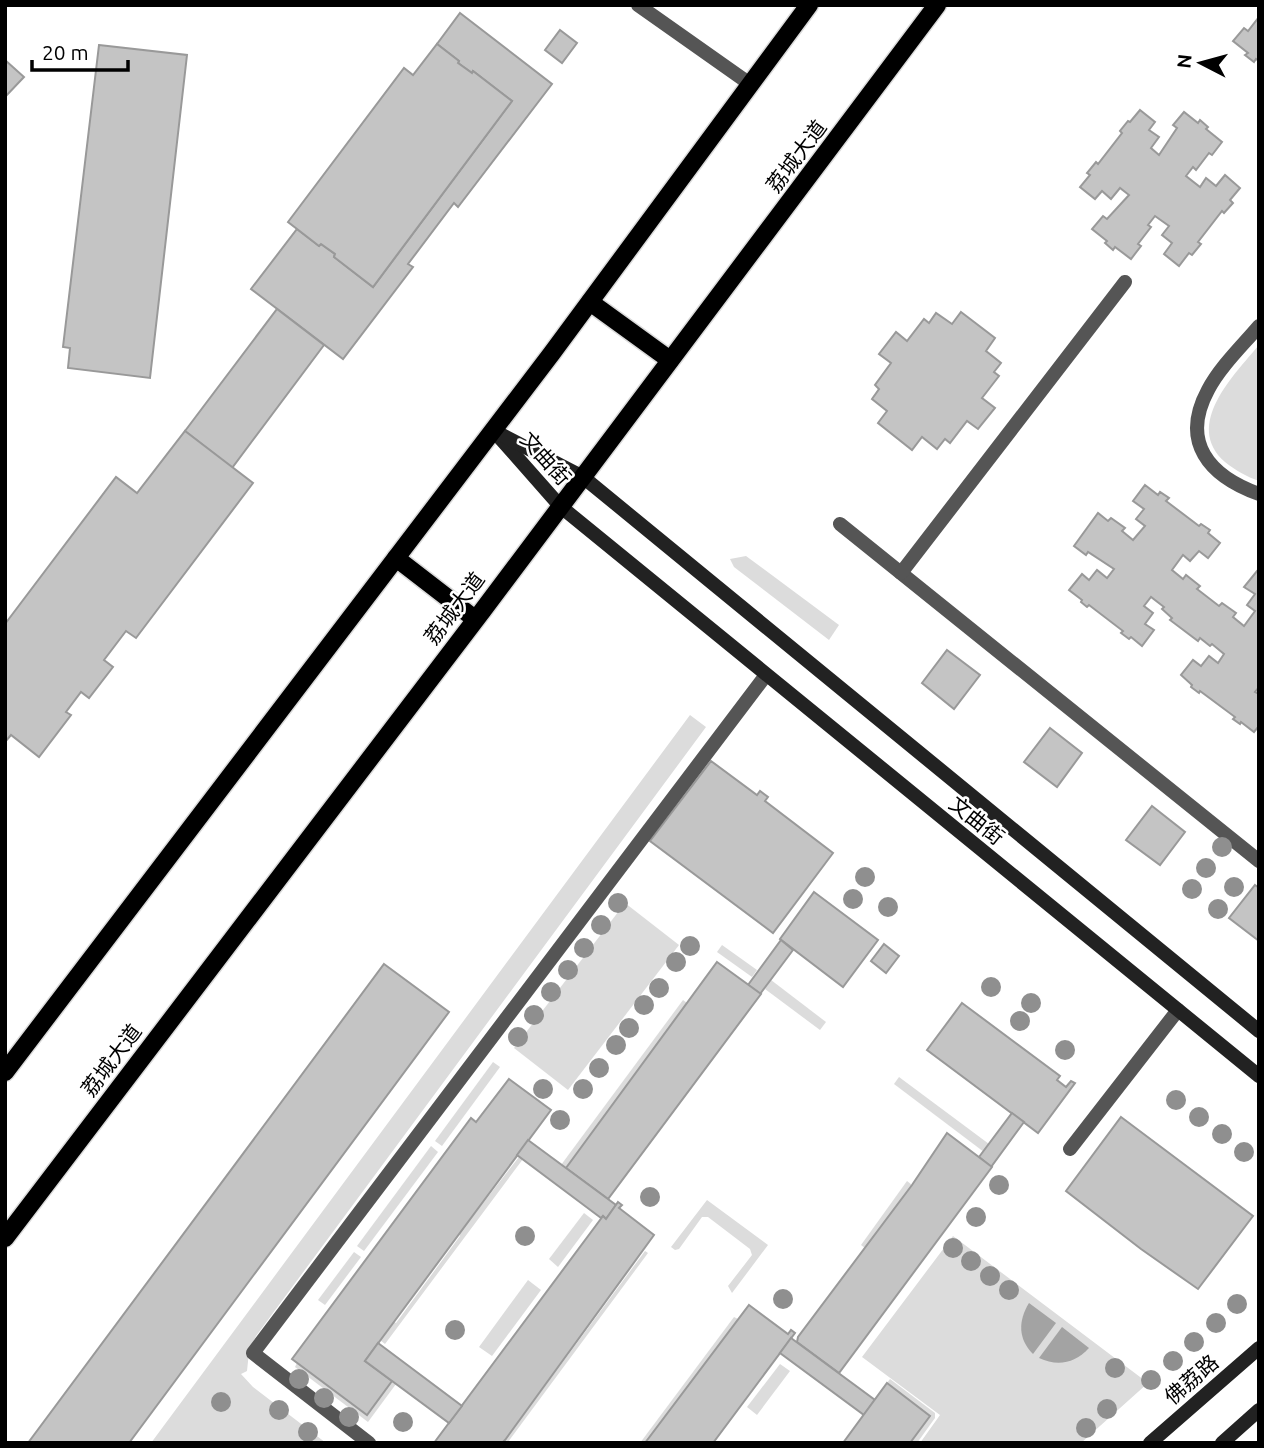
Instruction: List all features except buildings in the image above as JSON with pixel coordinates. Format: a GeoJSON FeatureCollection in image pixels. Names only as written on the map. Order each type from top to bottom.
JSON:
{"type":"FeatureCollection","features":[{"type":"Feature","properties":{"kind":"main road"},"geometry":{"type":"LineString","coordinates":[[5,1072],[590,302],[809,5]]}},
{"type":"Feature","properties":{"kind":"main road","name":"荔城大道"},"geometry":{"type":"LineString","coordinates":[[5,1238],[583,477],[937,5]]}},
{"type":"Feature","properties":{"kind":"main road"},"geometry":{"type":"LineString","coordinates":[[590,302],[670,360]]}},
{"type":"Feature","properties":{"kind":"main road"},"geometry":{"type":"LineString","coordinates":[[396,558],[475,619]]}},
{"type":"Feature","properties":{"kind":"street","name":"文曲街"},"geometry":{"type":"LineString","coordinates":[[493,430],[583,477],[1259,1031]]}},
{"type":"Feature","properties":{"kind":"street","name":"文曲街"},"geometry":{"type":"LineString","coordinates":[[493,430],[560,506],[1259,1076]]}},
{"type":"Feature","properties":{"kind":"street","name":"佛荔路"},"geometry":{"type":"LineString","coordinates":[[1150,1443],[1259,1348]]}},
{"type":"Feature","properties":{"kind":"street"},"geometry":{"type":"LineString","coordinates":[[1222,1443],[1259,1410]]}},
{"type":"Feature","properties":{"kind":"lane"},"geometry":{"type":"LineString","coordinates":[[638,5],[750,84]]}},
{"type":"Feature","properties":{"kind":"lane"},"geometry":{"type":"LineString","coordinates":[[901,573],[1125,282]]}},
{"type":"Feature","properties":{"kind":"lane"},"geometry":{"type":"LineString","coordinates":[[1259,326],[1209,388],[1197,426],[1199,447],[1207,461],[1226,478],[1259,494]]}},
{"type":"Feature","properties":{"kind":"lane"},"geometry":{"type":"LineString","coordinates":[[840,524],[1259,860]]}},
{"type":"Feature","properties":{"kind":"lane"},"geometry":{"type":"LineString","coordinates":[[369,1443],[253,1353],[766,675]]}},
{"type":"Feature","properties":{"kind":"lane"},"geometry":{"type":"LineString","coordinates":[[1070,1149],[1178,1010]]}},
{"type":"Feature","properties":{"kind":"shaded area"},"geometry":{"type":"Polygon","coordinates":[[[1259,345],[1259,481],[1225,462],[1213,448],[1209,432],[1211,417],[1226,385],[1259,345]]]}},
{"type":"Feature","properties":{"kind":"shaded area"},"geometry":{"type":"Polygon","coordinates":[[[746,556],[839,625],[829,640],[734,567],[730,559],[746,556]]]}},
{"type":"Feature","properties":{"kind":"shaded area"},"geometry":{"type":"Polygon","coordinates":[[[690,715],[706,727],[256,1336],[249,1352],[247,1371],[241,1374],[253,1387],[326,1443],[151,1443],[690,715]]]}},
{"type":"Feature","properties":{"kind":"shaded area"},"geometry":{"type":"Polygon","coordinates":[[[625,903],[679,945],[568,1090],[514,1048],[625,903]]]}},
{"type":"Feature","properties":{"kind":"shaded area"},"geometry":{"type":"Polygon","coordinates":[[[722,945],[757,970],[752,977],[717,952],[722,945]]]}},
{"type":"Feature","properties":{"kind":"shaded area"},"geometry":{"type":"Polygon","coordinates":[[[771,980],[826,1022],[820,1030],[765,989],[771,980]]]}},
{"type":"Feature","properties":{"kind":"shaded area"},"geometry":{"type":"Polygon","coordinates":[[[683,1000],[687,1003],[566,1168],[561,1165],[683,1000]]]}},
{"type":"Feature","properties":{"kind":"shaded area"},"geometry":{"type":"Polygon","coordinates":[[[493,1062],[500,1067],[442,1146],[435,1141],[493,1062]]]}},
{"type":"Feature","properties":{"kind":"shaded area"},"geometry":{"type":"Polygon","coordinates":[[[899,1077],[989,1144],[984,1152],[894,1084],[899,1077]]]}},
{"type":"Feature","properties":{"kind":"shaded area"},"geometry":{"type":"Polygon","coordinates":[[[431,1146],[438,1152],[364,1251],[357,1246],[431,1146]]]}},
{"type":"Feature","properties":{"kind":"shaded area"},"geometry":{"type":"Polygon","coordinates":[[[519,1157],[523,1159],[385,1344],[380,1340],[394,1322],[396,1323],[459,1234],[519,1157]]]}},
{"type":"Feature","properties":{"kind":"shaded area"},"geometry":{"type":"Polygon","coordinates":[[[907,1181],[912,1185],[865,1248],[861,1245],[907,1181]]]}},
{"type":"Feature","properties":{"kind":"shaded area"},"geometry":{"type":"Polygon","coordinates":[[[707,1200],[768,1245],[732,1293],[728,1286],[752,1255],[750,1249],[708,1217],[702,1217],[679,1249],[671,1247],[707,1200]]]}},
{"type":"Feature","properties":{"kind":"shaded area"},"geometry":{"type":"Polygon","coordinates":[[[584,1213],[593,1220],[558,1267],[549,1259],[584,1213]]]}},
{"type":"Feature","properties":{"kind":"shaded area"},"geometry":{"type":"Polygon","coordinates":[[[953,1236],[1148,1383],[1081,1443],[920,1443],[940,1415],[862,1357],[953,1236]]]}},
{"type":"Feature","properties":{"kind":"shaded area"},"geometry":{"type":"Polygon","coordinates":[[[645,1251],[648,1253],[508,1442],[505,1440],[645,1251]]]}},
{"type":"Feature","properties":{"kind":"shaded area"},"geometry":{"type":"Polygon","coordinates":[[[354,1252],[361,1257],[325,1305],[318,1300],[354,1252]]]}},
{"type":"Feature","properties":{"kind":"shaded area"},"geometry":{"type":"Polygon","coordinates":[[[528,1280],[541,1290],[492,1356],[479,1347],[528,1280]]]}},
{"type":"Feature","properties":{"kind":"shaded area"},"geometry":{"type":"Polygon","coordinates":[[[1029,1303],[1056,1323],[1033,1354],[1024,1342],[1021,1330],[1029,1303]]]}},
{"type":"Feature","properties":{"kind":"shaded area"},"geometry":{"type":"Polygon","coordinates":[[[734,1317],[738,1319],[645,1443],[640,1443],[734,1317]]]}},
{"type":"Feature","properties":{"kind":"shaded area"},"geometry":{"type":"Polygon","coordinates":[[[1062,1327],[1089,1348],[1066,1362],[1039,1358],[1062,1327]]]}},
{"type":"Feature","properties":{"kind":"shaded area"},"geometry":{"type":"Polygon","coordinates":[[[297,1363],[367,1415],[392,1381],[396,1384],[368,1422],[295,1367],[297,1363]]]}},
{"type":"Feature","properties":{"kind":"shaded area"},"geometry":{"type":"Polygon","coordinates":[[[780,1364],[790,1371],[757,1415],[747,1407],[780,1364]]]}},
{"type":"Feature","properties":{"kind":"shaded area"},"geometry":{"type":"Polygon","coordinates":[[[890,1379],[935,1413],[935,1418],[917,1443],[910,1443],[930,1416],[887,1383],[890,1379]]]}}]}
